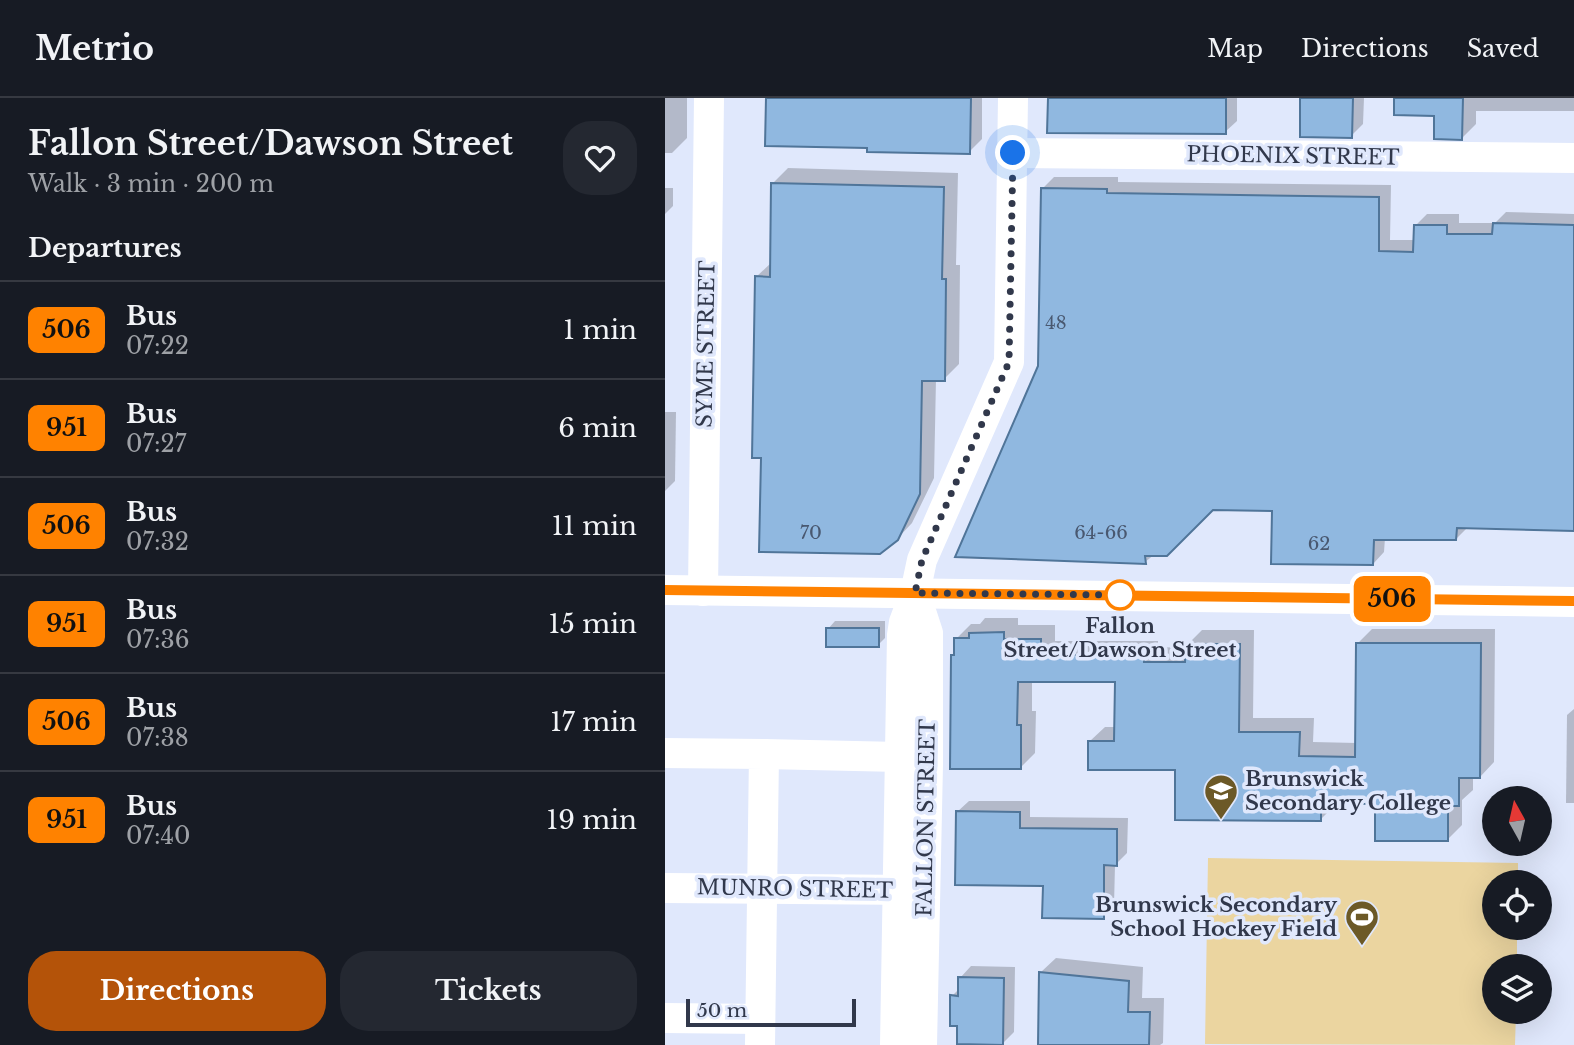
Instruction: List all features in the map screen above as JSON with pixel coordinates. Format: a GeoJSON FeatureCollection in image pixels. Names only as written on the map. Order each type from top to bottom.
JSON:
{"type":"FeatureCollection","features":[{"type":"Feature","properties":{"kind":"street","name":"SYME STREET"},"geometry":{"type":"LineString","coordinates":[[703,591],[709,98]]}},
{"type":"Feature","properties":{"kind":"street","name":"FALLON STREET"},"geometry":{"type":"LineString","coordinates":[[922,1045],[900,757],[902,635],[922,560],[1009,362],[1013,98]]}},
{"type":"Feature","properties":{"kind":"street","name":"PHOENIX STREET"},"geometry":{"type":"LineString","coordinates":[[1013,153],[1574,158]]}},
{"type":"Feature","properties":{"kind":"street"},"geometry":{"type":"LineString","coordinates":[[665,590],[1574,601]]}},
{"type":"Feature","properties":{"kind":"street","name":"FALLON STREET"},"geometry":{"type":"LineString","coordinates":[[895,1045],[928,764],[928,633],[915,593]]}},
{"type":"Feature","properties":{"kind":"street"},"geometry":{"type":"LineString","coordinates":[[665,753],[900,757]]}},
{"type":"Feature","properties":{"kind":"street"},"geometry":{"type":"LineString","coordinates":[[665,1018],[760,1032],[764,754]]}},
{"type":"Feature","properties":{"kind":"street","name":"MUNRO STREET"},"geometry":{"type":"LineString","coordinates":[[665,888],[912,890]]}},
{"type":"Feature","properties":{"kind":"shaded area","name":"Brunswick Secondary School Hockey Field"},"geometry":{"type":"Polygon","coordinates":[[[1208,858],[1518,863],[1518,870],[1482,870],[1482,940],[1517,940],[1517,954],[1482,954],[1482,1024],[1516,1024],[1515,1045],[1205,1044],[1208,858]]]}},
{"type":"Feature","properties":{"kind":"building"},"geometry":{"type":"Polygon","coordinates":[[[766,98],[971,98],[970,154],[765,146],[766,98]]]}},
{"type":"Feature","properties":{"kind":"building"},"geometry":{"type":"Polygon","coordinates":[[[1048,98],[1226,98],[1226,134],[1047,133],[1048,98]]]}},
{"type":"Feature","properties":{"kind":"building"},"geometry":{"type":"Polygon","coordinates":[[[1300,98],[1353,98],[1352,138],[1300,137],[1300,98]]]}},
{"type":"Feature","properties":{"kind":"building"},"geometry":{"type":"Polygon","coordinates":[[[1394,98],[1463,98],[1462,140],[1434,139],[1434,116],[1394,115],[1394,98]]]}},
{"type":"Feature","properties":{"kind":"building"},"geometry":{"type":"Polygon","coordinates":[[[771,183],[944,187],[942,279],[946,279],[945,381],[922,381],[920,494],[898,540],[880,554],[759,552],[761,458],[752,458],[755,276],[770,277],[771,183]]]}},
{"type":"Feature","properties":{"kind":"building"},"geometry":{"type":"Polygon","coordinates":[[[1041,188],[1107,189],[1107,193],[1379,197],[1379,251],[1413,252],[1414,225],[1447,225],[1447,234],[1492,234],[1493,223],[1574,225],[1574,531],[1457,528],[1456,540],[1374,540],[1373,565],[1271,564],[1272,511],[1213,510],[1167,556],[1145,556],[1146,564],[955,557],[1038,366],[1041,188]]]}},
{"type":"Feature","properties":{"kind":"building"},"geometry":{"type":"Polygon","coordinates":[[[826,628],[879,628],[879,647],[826,647],[826,628]]]}},
{"type":"Feature","properties":{"kind":"building"},"geometry":{"type":"Polygon","coordinates":[[[1004,632],[1004,639],[1041,639],[1041,655],[1144,655],[1144,662],[1185,662],[1186,644],[1240,644],[1239,732],[1300,732],[1299,756],[1355,757],[1356,643],[1481,643],[1480,778],[1459,778],[1459,806],[1448,806],[1448,841],[1375,841],[1375,804],[1321,803],[1321,821],[1175,820],[1175,770],[1088,770],[1088,741],[1114,741],[1115,682],[1018,682],[1017,725],[1021,725],[1021,769],[950,769],[951,655],[954,655],[954,638],[969,638],[969,633],[1004,632]]]}},
{"type":"Feature","properties":{"kind":"building"},"geometry":{"type":"Polygon","coordinates":[[[956,811],[1020,812],[1020,828],[1117,829],[1117,866],[1104,865],[1104,919],[1042,918],[1043,886],[955,885],[956,811]]]}},
{"type":"Feature","properties":{"kind":"building"},"geometry":{"type":"Polygon","coordinates":[[[1039,972],[1129,981],[1128,1012],[1150,1012],[1149,1045],[1038,1045],[1039,972]]]}},
{"type":"Feature","properties":{"kind":"building"},"geometry":{"type":"Polygon","coordinates":[[[958,977],[1004,978],[1003,1045],[957,1044],[957,1026],[950,1026],[950,995],[958,996],[958,977]]]}},
{"type":"Feature","properties":{"kind":"bus line","name":"506"},"geometry":{"type":"LineString","coordinates":[[665,590],[1574,601]]}},
{"type":"Feature","properties":{"kind":"place","name":"Fallon Street/Dawson Street"},"geometry":{"type":"Point","coordinates":[1120,595]}},
{"type":"Feature","properties":{"kind":"place","name":"Brunswick Secondary College"},"geometry":{"type":"Point","coordinates":[1221,821]}},
{"type":"Feature","properties":{"kind":"place","name":"Brunswick Secondary School Hockey Field"},"geometry":{"type":"Point","coordinates":[1362,947]}},
{"type":"Feature","properties":{"kind":"route"},"geometry":{"type":"LineString","coordinates":[[1013,153],[1009,362],[922,560],[915,593],[1120,595]]}}]}
